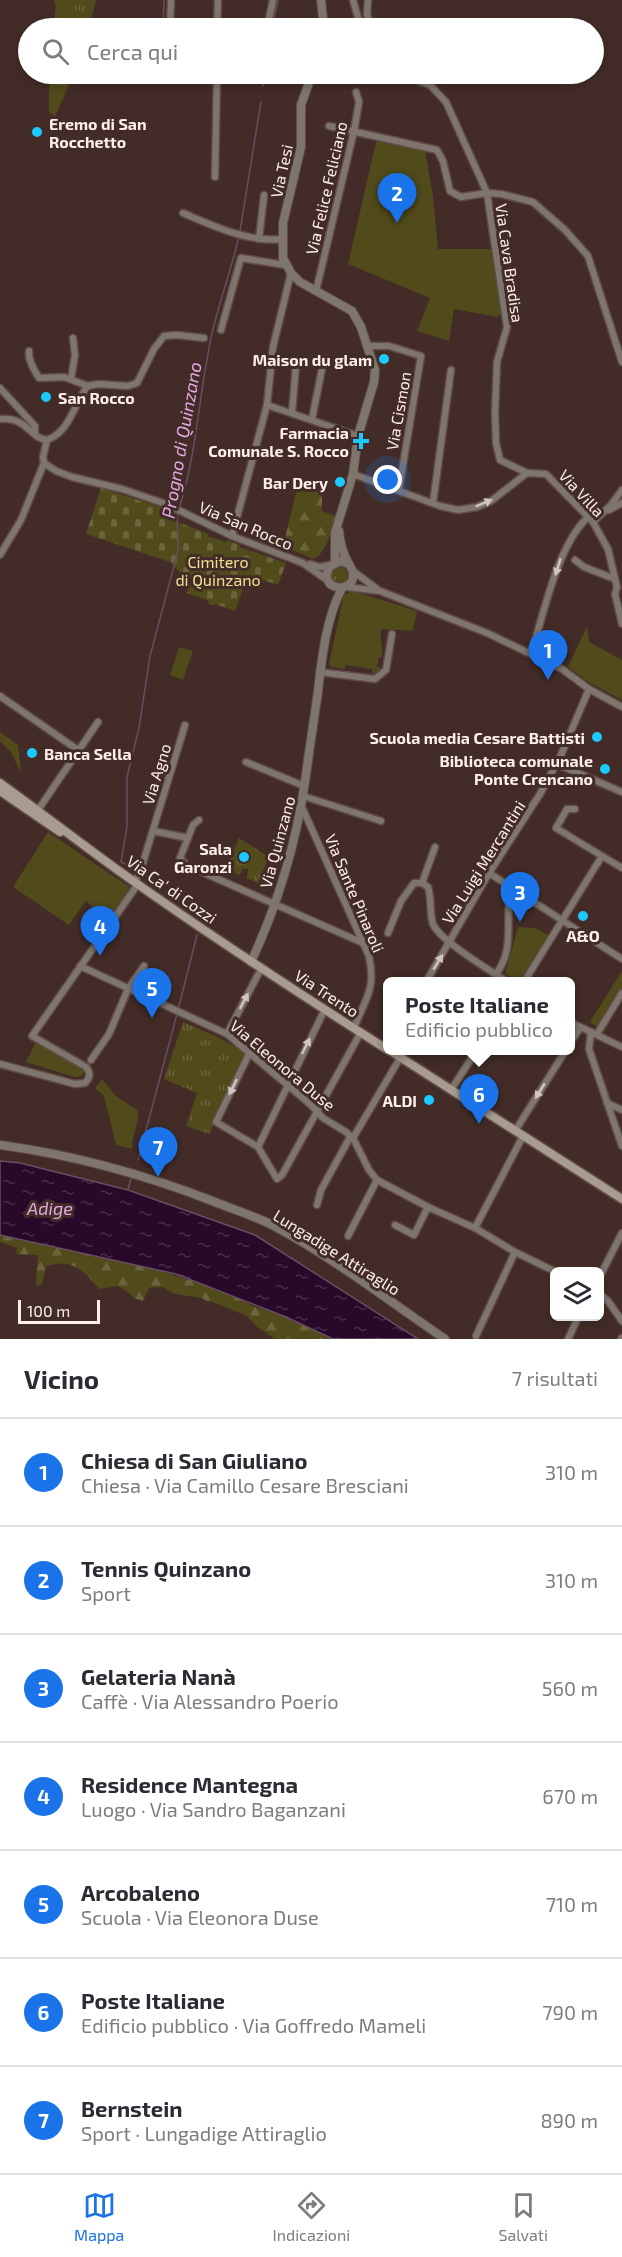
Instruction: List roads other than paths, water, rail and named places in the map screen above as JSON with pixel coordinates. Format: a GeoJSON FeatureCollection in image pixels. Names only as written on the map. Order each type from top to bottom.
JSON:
{"type":"FeatureCollection","features":[{"type":"Feature","properties":{"kind":"main road","name":"Via Ca' di Cozzi"},"geometry":{"type":"LineString","coordinates":[[0,783],[76,840],[251,962]]}},
{"type":"Feature","properties":{"kind":"main road","name":"Via Ca' di Cozzi"},"geometry":{"type":"LineString","coordinates":[[0,791],[47,825],[76,840]]}},
{"type":"Feature","properties":{"kind":"main road","name":"Via Trento"},"geometry":{"type":"LineString","coordinates":[[251,962],[383,1046]]}},
{"type":"Feature","properties":{"kind":"main road","name":"Via Trento"},"geometry":{"type":"LineString","coordinates":[[396,1055],[622,1199]]}},
{"type":"Feature","properties":{"kind":"street"},"geometry":{"type":"LineString","coordinates":[[170,18],[171,0]]}},
{"type":"Feature","properties":{"kind":"street"},"geometry":{"type":"LineString","coordinates":[[217,18],[218,0]]}},
{"type":"Feature","properties":{"kind":"street"},"geometry":{"type":"LineString","coordinates":[[269,18],[273,0]]}},
{"type":"Feature","properties":{"kind":"street"},"geometry":{"type":"LineString","coordinates":[[321,0],[323,18]]}},
{"type":"Feature","properties":{"kind":"street"},"geometry":{"type":"LineString","coordinates":[[353,0],[358,18]]}},
{"type":"Feature","properties":{"kind":"street"},"geometry":{"type":"LineString","coordinates":[[368,0],[366,11],[368,18]]}},
{"type":"Feature","properties":{"kind":"street"},"geometry":{"type":"LineString","coordinates":[[215,177],[217,84]]}},
{"type":"Feature","properties":{"kind":"street","name":"Via Tesi"},"geometry":{"type":"LineString","coordinates":[[285,265],[282,249],[283,223],[301,147],[301,105],[308,84]]}},
{"type":"Feature","properties":{"kind":"street","name":"Via Cava Bradisa"},"geometry":{"type":"LineString","coordinates":[[427,84],[446,102],[487,192],[507,327],[497,362],[496,443],[500,460],[527,473]]}},
{"type":"Feature","properties":{"kind":"street","name":"Via Felice Feliciano"},"geometry":{"type":"LineString","coordinates":[[316,291],[354,131],[359,102],[356,92]]}},
{"type":"Feature","properties":{"kind":"street"},"geometry":{"type":"LineString","coordinates":[[329,126],[437,150],[443,160],[450,191],[461,197],[487,192],[532,202],[553,219],[588,256],[622,362]]}},
{"type":"Feature","properties":{"kind":"street"},"geometry":{"type":"LineString","coordinates":[[259,239],[264,195]]}},
{"type":"Feature","properties":{"kind":"street"},"geometry":{"type":"LineString","coordinates":[[183,213],[266,241],[282,239]]}},
{"type":"Feature","properties":{"kind":"street"},"geometry":{"type":"LineString","coordinates":[[221,330],[241,258],[285,265],[305,285],[352,311],[361,327],[375,370],[374,382],[358,436],[352,474],[339,521],[341,548],[351,568]]}},
{"type":"Feature","properties":{"kind":"street"},"geometry":{"type":"LineString","coordinates":[[232,536],[267,405],[273,347],[291,273]]}},
{"type":"Feature","properties":{"kind":"street"},"geometry":{"type":"LineString","coordinates":[[29,351],[33,369],[39,378],[64,377],[88,386],[98,384],[128,386],[137,384],[154,349],[164,336],[204,338]]}},
{"type":"Feature","properties":{"kind":"street"},"geometry":{"type":"LineString","coordinates":[[71,380],[75,355],[73,338]]}},
{"type":"Feature","properties":{"kind":"street","name":"Via Cismon"},"geometry":{"type":"LineString","coordinates":[[368,346],[389,346],[421,356],[399,489]]}},
{"type":"Feature","properties":{"kind":"street"},"geometry":{"type":"LineString","coordinates":[[312,419],[324,359]]}},
{"type":"Feature","properties":{"kind":"street"},"geometry":{"type":"LineString","coordinates":[[292,413],[296,365]]}},
{"type":"Feature","properties":{"kind":"street"},"geometry":{"type":"LineString","coordinates":[[434,503],[451,370]]}},
{"type":"Feature","properties":{"kind":"street"},"geometry":{"type":"LineString","coordinates":[[0,419],[20,421],[43,440],[47,440],[59,434],[67,424],[81,394],[88,386]]}},
{"type":"Feature","properties":{"kind":"street"},"geometry":{"type":"LineString","coordinates":[[0,388],[35,426],[35,433]]}},
{"type":"Feature","properties":{"kind":"street"},"geometry":{"type":"LineString","coordinates":[[267,405],[358,436]]}},
{"type":"Feature","properties":{"kind":"street"},"geometry":{"type":"LineString","coordinates":[[0,555],[21,520],[44,463],[47,440]]}},
{"type":"Feature","properties":{"kind":"street","name":"Via San Rocco"},"geometry":{"type":"LineString","coordinates":[[44,463],[72,477],[122,489],[173,507],[232,536],[303,563],[320,567],[332,564]]}},
{"type":"Feature","properties":{"kind":"street"},"geometry":{"type":"LineString","coordinates":[[352,474],[458,510],[477,507],[491,501],[527,473]]}},
{"type":"Feature","properties":{"kind":"street","name":"Via Villa"},"geometry":{"type":"LineString","coordinates":[[527,473],[546,474],[590,520],[608,549],[618,583],[615,594],[620,604],[622,624]]}},
{"type":"Feature","properties":{"kind":"street"},"geometry":{"type":"LineString","coordinates":[[603,513],[622,490]]}},
{"type":"Feature","properties":{"kind":"street"},"geometry":{"type":"LineString","coordinates":[[531,654],[560,559],[573,534],[590,520],[622,503]]}},
{"type":"Feature","properties":{"kind":"street","name":"Via Quinzano"},"geometry":{"type":"LineString","coordinates":[[332,614],[326,574],[332,564],[334,537],[339,521]]}},
{"type":"Feature","properties":{"kind":"street"},"geometry":{"type":"LineString","coordinates":[[575,560],[584,567],[618,583]]}},
{"type":"Feature","properties":{"kind":"street"},"geometry":{"type":"LineString","coordinates":[[332,564],[343,561],[380,591]]}},
{"type":"Feature","properties":{"kind":"street","name":"Via San Rocco"},"geometry":{"type":"LineString","coordinates":[[303,563],[328,582]]}},
{"type":"Feature","properties":{"kind":"street","name":"Via Quinzano"},"geometry":{"type":"LineString","coordinates":[[251,962],[288,861],[303,796],[319,672],[332,614],[344,588],[353,579],[351,568]]}},
{"type":"Feature","properties":{"kind":"street"},"geometry":{"type":"LineString","coordinates":[[328,582],[337,588],[380,591],[478,629],[562,669],[589,689],[622,706]]}},
{"type":"Feature","properties":{"kind":"street"},"geometry":{"type":"LineString","coordinates":[[319,672],[375,679],[387,670],[392,634]]}},
{"type":"Feature","properties":{"kind":"street","name":"Via Luigi Mercantini"},"geometry":{"type":"LineString","coordinates":[[428,977],[489,873],[540,794],[556,764],[589,689]]}},
{"type":"Feature","properties":{"kind":"street"},"geometry":{"type":"LineString","coordinates":[[0,696],[78,750]]}},
{"type":"Feature","properties":{"kind":"street"},"geometry":{"type":"LineString","coordinates":[[38,810],[98,722]]}},
{"type":"Feature","properties":{"kind":"street","name":"Via Agno"},"geometry":{"type":"LineString","coordinates":[[0,1064],[75,1084],[86,1083],[88,1080],[90,1074],[86,1067],[32,1036],[137,881],[185,725]]}},
{"type":"Feature","properties":{"kind":"street","name":"Via Quinzano"},"geometry":{"type":"LineString","coordinates":[[246,762],[304,786]]}},
{"type":"Feature","properties":{"kind":"street"},"geometry":{"type":"LineString","coordinates":[[556,764],[622,792]]}},
{"type":"Feature","properties":{"kind":"street"},"geometry":{"type":"LineString","coordinates":[[303,796],[381,821]]}},
{"type":"Feature","properties":{"kind":"street","name":"Via Sante Pinaroli"},"geometry":{"type":"LineString","coordinates":[[258,1147],[277,1179],[282,1175],[317,1111],[358,1030],[372,987],[372,971],[364,943],[301,805]]}},
{"type":"Feature","properties":{"kind":"street"},"geometry":{"type":"LineString","coordinates":[[575,809],[567,809],[556,828],[622,868]]}},
{"type":"Feature","properties":{"kind":"street"},"geometry":{"type":"LineString","coordinates":[[188,838],[193,825],[199,820]]}},
{"type":"Feature","properties":{"kind":"street","name":"Via Agno"},"geometry":{"type":"LineString","coordinates":[[153,831],[188,838]]}},
{"type":"Feature","properties":{"kind":"street","name":"Via Quinzano"},"geometry":{"type":"LineString","coordinates":[[188,838],[180,858],[186,866],[274,904]]}},
{"type":"Feature","properties":{"kind":"street"},"geometry":{"type":"LineString","coordinates":[[422,883],[435,847]]}},
{"type":"Feature","properties":{"kind":"street"},"geometry":{"type":"LineString","coordinates":[[527,977],[602,856]]}},
{"type":"Feature","properties":{"kind":"street"},"geometry":{"type":"LineString","coordinates":[[489,873],[622,959]]}},
{"type":"Feature","properties":{"kind":"street"},"geometry":{"type":"LineString","coordinates":[[388,933],[406,892],[414,884],[422,883],[428,887],[431,896],[432,921],[440,935],[501,977]]}},
{"type":"Feature","properties":{"kind":"street"},"geometry":{"type":"LineString","coordinates":[[496,974],[504,964],[510,943],[508,911],[511,888]]}},
{"type":"Feature","properties":{"kind":"street"},"geometry":{"type":"LineString","coordinates":[[274,904],[364,943]]}},
{"type":"Feature","properties":{"kind":"street","name":"Via Eleonora Duse"},"geometry":{"type":"LineString","coordinates":[[80,966],[227,1034],[287,1084],[323,1118],[353,1138]]}},
{"type":"Feature","properties":{"kind":"street"},"geometry":{"type":"LineString","coordinates":[[91,1060],[109,1034],[128,989],[144,966]]}},
{"type":"Feature","properties":{"kind":"street"},"geometry":{"type":"LineString","coordinates":[[227,1034],[261,969]]}},
{"type":"Feature","properties":{"kind":"street"},"geometry":{"type":"LineString","coordinates":[[622,993],[594,1033],[589,1049],[622,1146]]}},
{"type":"Feature","properties":{"kind":"street"},"geometry":{"type":"LineString","coordinates":[[250,1052],[216,1122],[258,1147],[325,1009]]}},
{"type":"Feature","properties":{"kind":"street"},"geometry":{"type":"LineString","coordinates":[[575,1025],[622,1047]]}},
{"type":"Feature","properties":{"kind":"street"},"geometry":{"type":"LineString","coordinates":[[575,1036],[580,1028]]}},
{"type":"Feature","properties":{"kind":"street"},"geometry":{"type":"LineString","coordinates":[[451,1090],[474,1055]]}},
{"type":"Feature","properties":{"kind":"street"},"geometry":{"type":"LineString","coordinates":[[475,1228],[519,1133],[563,1055]]}},
{"type":"Feature","properties":{"kind":"street"},"geometry":{"type":"LineString","coordinates":[[317,1205],[321,1190],[349,1139],[353,1138],[400,1058]]}},
{"type":"Feature","properties":{"kind":"street"},"geometry":{"type":"LineString","coordinates":[[607,1102],[622,1110]]}},
{"type":"Feature","properties":{"kind":"street"},"geometry":{"type":"LineString","coordinates":[[353,1138],[369,1170],[377,1180],[428,1207],[475,1228],[515,1252],[550,1269]]}},
{"type":"Feature","properties":{"kind":"street","name":"Lungadige Attiraglio"},"geometry":{"type":"LineString","coordinates":[[0,1145],[74,1157],[192,1193],[260,1219],[314,1250],[445,1339]]}},
{"type":"Feature","properties":{"kind":"street"},"geometry":{"type":"LineString","coordinates":[[348,1236],[377,1180]]}},
{"type":"Feature","properties":{"kind":"street"},"geometry":{"type":"LineString","coordinates":[[395,1225],[414,1235],[428,1207]]}},
{"type":"Feature","properties":{"kind":"street"},"geometry":{"type":"LineString","coordinates":[[604,1268],[622,1233]]}},
{"type":"Feature","properties":{"kind":"street"},"geometry":{"type":"LineString","coordinates":[[476,1336],[515,1252]]}},
{"type":"Feature","properties":{"kind":"street"},"geometry":{"type":"LineString","coordinates":[[604,1298],[622,1321]]}},
{"type":"Feature","properties":{"kind":"street"},"geometry":{"type":"LineString","coordinates":[[568,1339],[577,1321]]}},
{"type":"Feature","properties":{"kind":"water","name":"Adige"},"geometry":{"type":"Polygon","coordinates":[[[0,1161],[20,1163],[128,1190],[255,1235],[418,1339],[333,1339],[286,1317],[176,1274],[0,1235],[0,1161]]]}},
{"type":"Feature","properties":{"kind":"waterway"},"geometry":{"type":"LineString","coordinates":[[163,18],[164,0]]}},
{"type":"Feature","properties":{"kind":"waterway"},"geometry":{"type":"LineString","coordinates":[[274,18],[278,0]]}},
{"type":"Feature","properties":{"kind":"waterway","name":"Progno di Quinzano"},"geometry":{"type":"LineString","coordinates":[[240,231],[261,102]]}},
{"type":"Feature","properties":{"kind":"waterway","name":"Progno di Quinzano"},"geometry":{"type":"LineString","coordinates":[[179,509],[190,464],[213,329],[239,236]]}},
{"type":"Feature","properties":{"kind":"waterway","name":"Progno di Quinzano"},"geometry":{"type":"LineString","coordinates":[[138,870],[121,862],[127,827],[127,777],[139,728],[150,656],[178,551],[177,513]]}},
{"type":"Feature","properties":{"kind":"waterway","name":"Progno di Quinzano"},"geometry":{"type":"LineString","coordinates":[[142,871],[158,875],[165,880],[179,899],[201,918]]}},
{"type":"Feature","properties":{"kind":"waterway","name":"Progno di Quinzano"},"geometry":{"type":"LineString","coordinates":[[178,1010],[197,935]]}},
{"type":"Feature","properties":{"kind":"waterway","name":"Progno di Quinzano"},"geometry":{"type":"LineString","coordinates":[[138,1160],[177,1014]]}},
{"type":"Feature","properties":{"kind":"waterway"},"geometry":{"type":"LineString","coordinates":[[128,1189],[131,1179]]}},
{"type":"Feature","properties":{"kind":"place","name":"Eremo di San Rocchetto"},"geometry":{"type":"Point","coordinates":[37,132]}},
{"type":"Feature","properties":{"kind":"place","name":"Tennis Quinzano"},"geometry":{"type":"Point","coordinates":[397,223]}},
{"type":"Feature","properties":{"kind":"place","name":"Maison du glam"},"geometry":{"type":"Point","coordinates":[384,359]}},
{"type":"Feature","properties":{"kind":"place","name":"San Rocco"},"geometry":{"type":"Point","coordinates":[46,397]}},
{"type":"Feature","properties":{"kind":"place","name":"Farmacia Comunale S. Rocco"},"geometry":{"type":"Point","coordinates":[361,441]}},
{"type":"Feature","properties":{"kind":"place","name":"Bar Dery"},"geometry":{"type":"Point","coordinates":[340,482]}},
{"type":"Feature","properties":{"kind":"place","name":"Chiesa di San Giuliano"},"geometry":{"type":"Point","coordinates":[548,680]}},
{"type":"Feature","properties":{"kind":"place","name":"Scuola media Cesare Battisti"},"geometry":{"type":"Point","coordinates":[597,737]}},
{"type":"Feature","properties":{"kind":"place","name":"Banca Sella"},"geometry":{"type":"Point","coordinates":[32,753]}},
{"type":"Feature","properties":{"kind":"place","name":"Biblioteca comunale Ponte Crencano"},"geometry":{"type":"Point","coordinates":[605,769]}},
{"type":"Feature","properties":{"kind":"place","name":"Sala Garonzi"},"geometry":{"type":"Point","coordinates":[244,857]}},
{"type":"Feature","properties":{"kind":"place","name":"A&O"},"geometry":{"type":"Point","coordinates":[583,916]}},
{"type":"Feature","properties":{"kind":"place","name":"Gelateria Nanà"},"geometry":{"type":"Point","coordinates":[520,922]}},
{"type":"Feature","properties":{"kind":"place","name":"Residence Mantegna"},"geometry":{"type":"Point","coordinates":[100,956]}},
{"type":"Feature","properties":{"kind":"place","name":"Arcobaleno"},"geometry":{"type":"Point","coordinates":[152,1018]}},
{"type":"Feature","properties":{"kind":"place","name":"ALDI"},"geometry":{"type":"Point","coordinates":[429,1100]}},
{"type":"Feature","properties":{"kind":"place","name":"Poste Italiane"},"geometry":{"type":"Point","coordinates":[479,1124]}},
{"type":"Feature","properties":{"kind":"place","name":"Bernstein"},"geometry":{"type":"Point","coordinates":[158,1177]}},
{"type":"Feature","properties":{"kind":"park label","name":"Cimitero di Quinzano"},"geometry":{"type":"Point","coordinates":[218,570]}}]}
